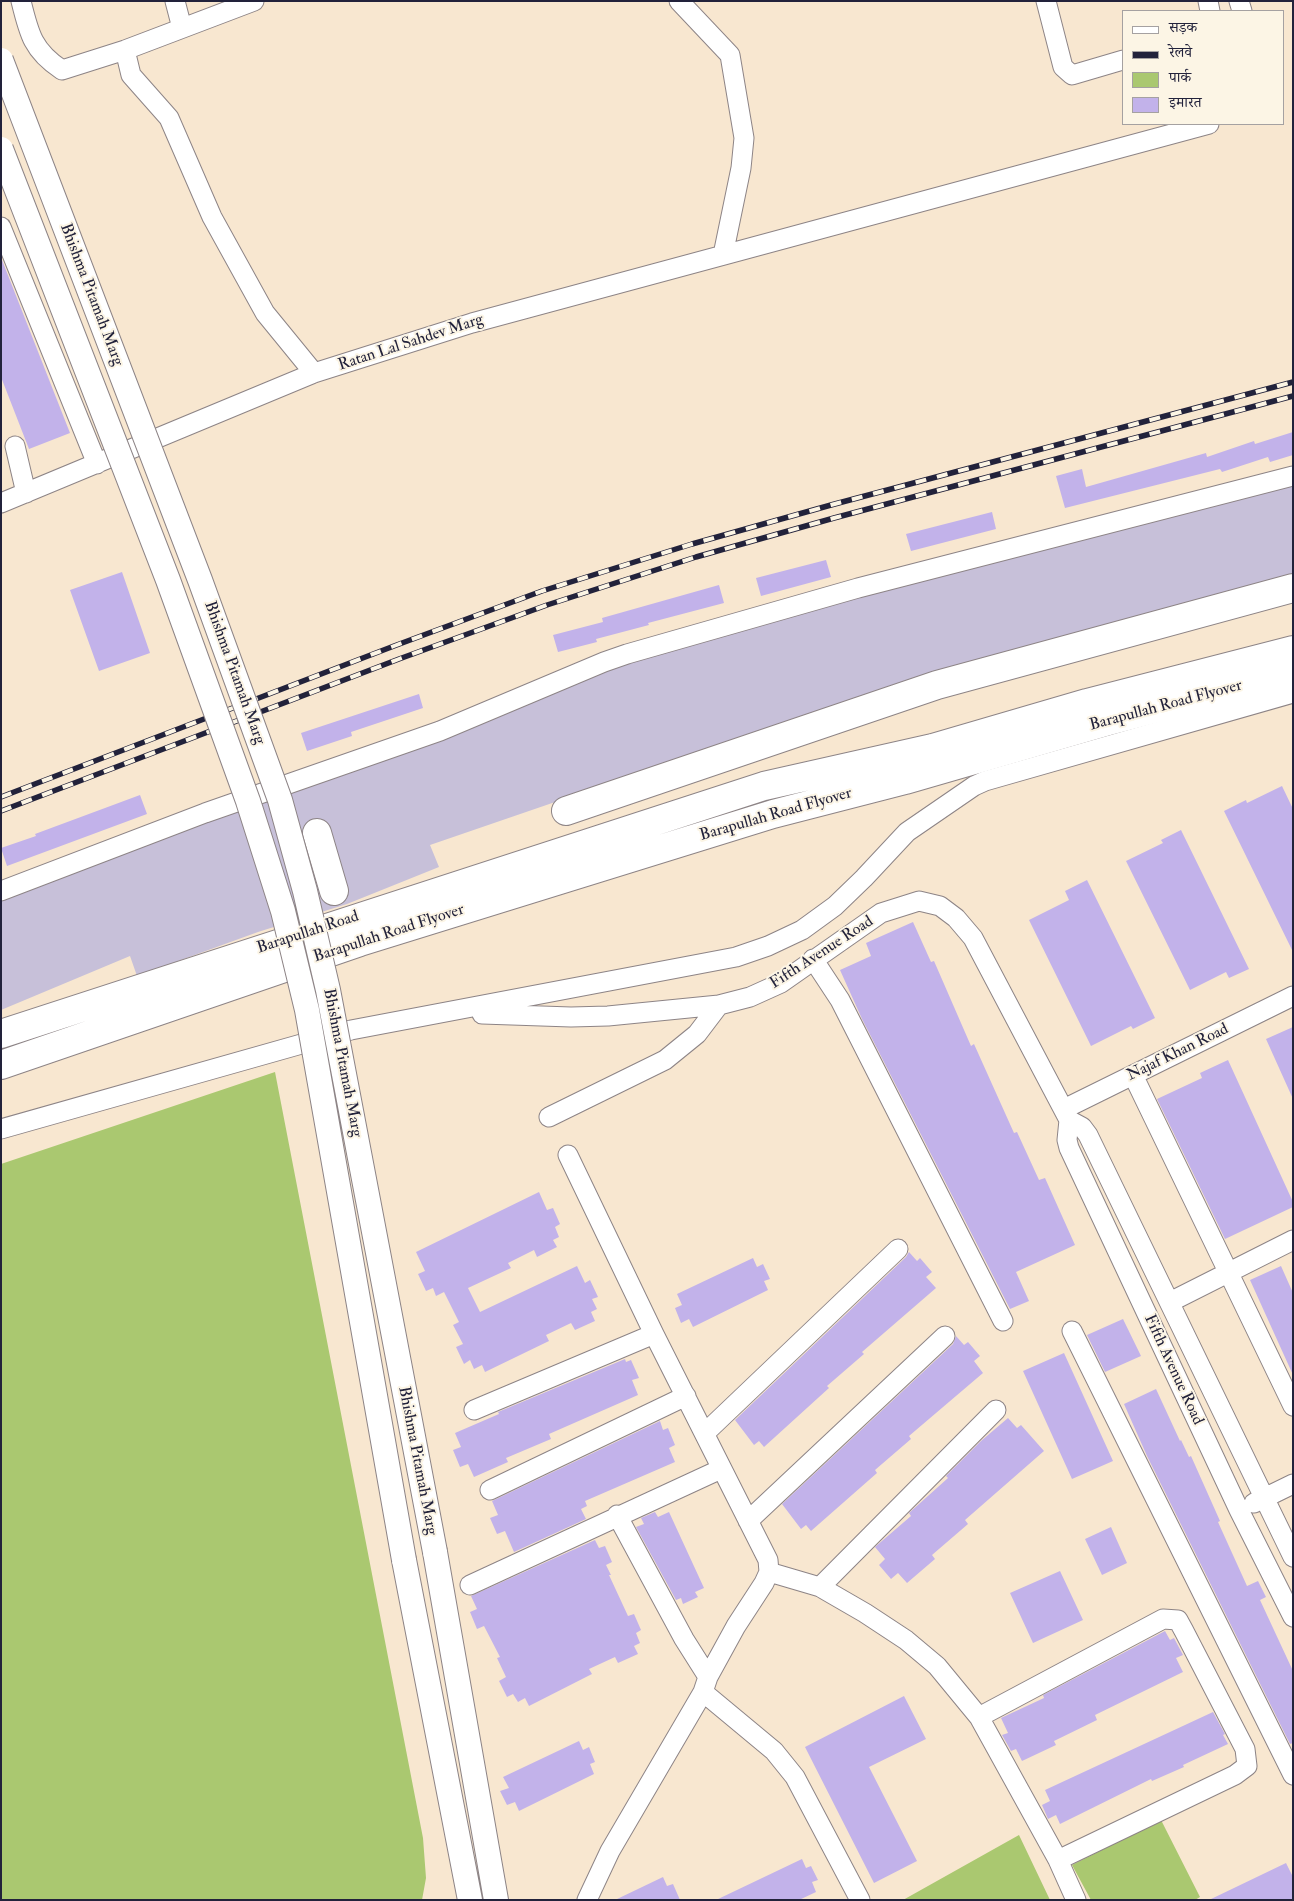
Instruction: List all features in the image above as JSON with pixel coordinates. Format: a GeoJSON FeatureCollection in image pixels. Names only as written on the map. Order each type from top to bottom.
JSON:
{"type":"FeatureCollection","features":[{"type":"Feature","properties":{"kind":"highway"},"geometry":{"type":"LineString","coordinates":[[566,811],[937,686],[1293,588]]}},
{"type":"Feature","properties":{"kind":"highway","name":"Barapullah Road Flyover"},"geometry":{"type":"LineString","coordinates":[[616,834],[764,786],[933,748],[1087,703],[1293,650]]}},
{"type":"Feature","properties":{"kind":"highway","name":"Barapullah Road Flyover"},"geometry":{"type":"LineString","coordinates":[[265,975],[360,942],[773,814],[906,780],[1105,722],[1293,672]]}},
{"type":"Feature","properties":{"kind":"highway"},"geometry":{"type":"LineString","coordinates":[[680,773],[691,810]]}},
{"type":"Feature","properties":{"kind":"highway"},"geometry":{"type":"LineString","coordinates":[[605,798],[616,834]]}},
{"type":"Feature","properties":{"kind":"highway"},"geometry":{"type":"LineString","coordinates":[[316,832],[334,892]]}},
{"type":"Feature","properties":{"kind":"highway","name":"Barapullah Road"},"geometry":{"type":"LineString","coordinates":[[1,1034],[616,834]]}},
{"type":"Feature","properties":{"kind":"highway","name":"Barapullah Road"},"geometry":{"type":"LineString","coordinates":[[1,1065],[265,975]]}},
{"type":"Feature","properties":{"kind":"main road","name":"Bhishma Pitamah Marg"},"geometry":{"type":"LineString","coordinates":[[1,60],[200,580],[280,800],[305,891],[328,990],[435,1552],[496,1900]]}},
{"type":"Feature","properties":{"kind":"main road","name":"Bhishma Pitamah Marg"},"geometry":{"type":"LineString","coordinates":[[1,149],[168,580],[248,801],[283,911],[307,1010],[404,1560],[470,1900]]}},
{"type":"Feature","properties":{"kind":"street"},"geometry":{"type":"LineString","coordinates":[[21,1],[36,48],[51,63],[62,70],[125,50],[254,1]]}},
{"type":"Feature","properties":{"kind":"street"},"geometry":{"type":"LineString","coordinates":[[174,1],[182,28]]}},
{"type":"Feature","properties":{"kind":"street"},"geometry":{"type":"LineString","coordinates":[[679,1],[730,55],[744,138],[741,168],[723,255]]}},
{"type":"Feature","properties":{"kind":"street"},"geometry":{"type":"LineString","coordinates":[[1046,1],[1063,67],[1072,74],[1122,60]]}},
{"type":"Feature","properties":{"kind":"street"},"geometry":{"type":"LineString","coordinates":[[125,50],[131,75],[169,118],[212,217],[265,313],[314,373]]}},
{"type":"Feature","properties":{"kind":"street","name":"Ratan Lal Sahdev Marg"},"geometry":{"type":"LineString","coordinates":[[1,503],[314,373],[514,311],[1205,125]]}},
{"type":"Feature","properties":{"kind":"street"},"geometry":{"type":"LineString","coordinates":[[1,227],[97,464]]}},
{"type":"Feature","properties":{"kind":"street"},"geometry":{"type":"LineString","coordinates":[[15,446],[26,493]]}},
{"type":"Feature","properties":{"kind":"street"},"geometry":{"type":"LineString","coordinates":[[1,891],[205,813],[440,731],[627,654],[858,588],[1293,476]]}},
{"type":"Feature","properties":{"kind":"street"},"geometry":{"type":"LineString","coordinates":[[1,1129],[351,1030],[736,957],[768,946],[802,930],[835,906],[907,832],[974,786],[985,781],[1293,693]]}},
{"type":"Feature","properties":{"kind":"street","name":"Fifth Avenue Road"},"geometry":{"type":"LineString","coordinates":[[450,1012],[571,1018],[719,1005],[750,997],[781,983],[881,913],[919,901],[940,906],[956,918],[973,938],[1066,1115],[1088,1135],[1170,1302],[1263,1499],[1293,1557]]}},
{"type":"Feature","properties":{"kind":"street"},"geometry":{"type":"LineString","coordinates":[[813,959],[840,1000],[1003,1321]]}},
{"type":"Feature","properties":{"kind":"street","name":"Najaf Khan Road"},"geometry":{"type":"LineString","coordinates":[[1066,1115],[1133,1075],[1293,996]]}},
{"type":"Feature","properties":{"kind":"street"},"geometry":{"type":"LineString","coordinates":[[550,1117],[665,1060],[697,1034],[719,1005]]}},
{"type":"Feature","properties":{"kind":"street"},"geometry":{"type":"LineString","coordinates":[[1133,1075],[1293,1406]]}},
{"type":"Feature","properties":{"kind":"street","name":"Fifth Avenue Road"},"geometry":{"type":"LineString","coordinates":[[1066,1115],[1069,1148],[1239,1510],[1293,1616]]}},
{"type":"Feature","properties":{"kind":"street"},"geometry":{"type":"LineString","coordinates":[[568,1155],[654,1334],[768,1560],[769,1572],[736,1626],[706,1684],[610,1851],[587,1900]]}},
{"type":"Feature","properties":{"kind":"street"},"geometry":{"type":"LineString","coordinates":[[1170,1302],[1293,1240]]}},
{"type":"Feature","properties":{"kind":"street"},"geometry":{"type":"LineString","coordinates":[[705,1433],[898,1249]]}},
{"type":"Feature","properties":{"kind":"street"},"geometry":{"type":"LineString","coordinates":[[1072,1331],[1293,1775]]}},
{"type":"Feature","properties":{"kind":"street"},"geometry":{"type":"LineString","coordinates":[[474,1410],[654,1334]]}},
{"type":"Feature","properties":{"kind":"street"},"geometry":{"type":"LineString","coordinates":[[748,1521],[945,1336]]}},
{"type":"Feature","properties":{"kind":"street"},"geometry":{"type":"LineString","coordinates":[[490,1490],[686,1396]]}},
{"type":"Feature","properties":{"kind":"street"},"geometry":{"type":"LineString","coordinates":[[820,1587],[996,1410]]}},
{"type":"Feature","properties":{"kind":"street"},"geometry":{"type":"LineString","coordinates":[[470,1585],[721,1469]]}},
{"type":"Feature","properties":{"kind":"street"},"geometry":{"type":"LineString","coordinates":[[1239,1510],[1293,1484]]}},
{"type":"Feature","properties":{"kind":"street"},"geometry":{"type":"LineString","coordinates":[[618,1515],[684,1638],[706,1684],[774,1751],[795,1777],[860,1900]]}},
{"type":"Feature","properties":{"kind":"street"},"geometry":{"type":"LineString","coordinates":[[769,1572],[820,1587],[864,1612],[906,1640],[937,1666],[979,1717],[1058,1860],[1076,1900]]}},
{"type":"Feature","properties":{"kind":"street"},"geometry":{"type":"LineString","coordinates":[[979,1717],[1164,1619],[1178,1620],[1245,1749],[1247,1766],[1235,1775],[1058,1860]]}},
{"type":"Feature","properties":{"kind":"shaded area"},"geometry":{"type":"Polygon","coordinates":[[[1293,470],[1293,575],[887,688],[430,845],[439,867],[347,904],[258,932],[137,976],[130,956],[1,1010],[1,887],[631,656],[1293,470]]]}},
{"type":"Feature","properties":{"kind":"green space"},"geometry":{"type":"Polygon","coordinates":[[[275,1072],[423,1838],[426,1878],[422,1900],[1,1900],[1,1164],[275,1072]]]}},
{"type":"Feature","properties":{"kind":"green space"},"geometry":{"type":"Polygon","coordinates":[[[1161,1820],[1200,1897],[1195,1900],[1091,1900],[1072,1865],[1161,1820]]]}},
{"type":"Feature","properties":{"kind":"green space"},"geometry":{"type":"Polygon","coordinates":[[[1019,1835],[1050,1900],[903,1900],[1019,1835]]]}},
{"type":"Feature","properties":{"kind":"building"},"geometry":{"type":"Polygon","coordinates":[[[2,260],[70,433],[29,449],[1,377],[2,260]]]}},
{"type":"Feature","properties":{"kind":"building"},"geometry":{"type":"Polygon","coordinates":[[[1293,432],[1293,455],[1270,462],[1268,457],[1222,472],[1220,469],[1065,508],[1056,476],[1082,469],[1086,487],[1206,453],[1207,457],[1254,441],[1255,444],[1293,432]]]}},
{"type":"Feature","properties":{"kind":"building"},"geometry":{"type":"Polygon","coordinates":[[[992,512],[996,529],[911,551],[906,534],[992,512]]]}},
{"type":"Feature","properties":{"kind":"building"},"geometry":{"type":"Polygon","coordinates":[[[826,560],[831,577],[761,596],[756,578],[826,560]]]}},
{"type":"Feature","properties":{"kind":"building"},"geometry":{"type":"Polygon","coordinates":[[[122,572],[150,653],[99,671],[70,590],[122,572]]]}},
{"type":"Feature","properties":{"kind":"building"},"geometry":{"type":"Polygon","coordinates":[[[719,585],[724,603],[648,623],[649,625],[596,639],[597,642],[558,652],[553,635],[603,622],[602,618],[719,585]]]}},
{"type":"Feature","properties":{"kind":"building"},"geometry":{"type":"Polygon","coordinates":[[[419,694],[423,708],[351,732],[352,736],[307,751],[301,733],[419,694]]]}},
{"type":"Feature","properties":{"kind":"building"},"geometry":{"type":"Polygon","coordinates":[[[1282,786],[1293,809],[1293,952],[1224,811],[1246,800],[1247,803],[1282,786]]]}},
{"type":"Feature","properties":{"kind":"building"},"geometry":{"type":"Polygon","coordinates":[[[140,795],[147,814],[7,866],[1,848],[140,795]]]}},
{"type":"Feature","properties":{"kind":"building"},"geometry":{"type":"Polygon","coordinates":[[[1181,830],[1249,969],[1229,978],[1226,972],[1190,990],[1126,861],[1163,843],[1161,840],[1181,830]]]}},
{"type":"Feature","properties":{"kind":"building"},"geometry":{"type":"Polygon","coordinates":[[[1087,880],[1155,1018],[1133,1029],[1131,1026],[1091,1046],[1029,920],[1069,900],[1065,891],[1087,880]]]}},
{"type":"Feature","properties":{"kind":"building"},"geometry":{"type":"Polygon","coordinates":[[[913,922],[931,962],[934,961],[971,1046],[974,1044],[1014,1133],[1017,1132],[1039,1180],[1045,1178],[1075,1245],[1016,1272],[1029,1301],[1010,1309],[862,1019],[840,970],[871,956],[866,943],[913,922]]]}},
{"type":"Feature","properties":{"kind":"building"},"geometry":{"type":"Polygon","coordinates":[[[1293,1027],[1293,1099],[1266,1039],[1293,1027]]]}},
{"type":"Feature","properties":{"kind":"building"},"geometry":{"type":"Polygon","coordinates":[[[1228,1060],[1293,1202],[1293,1207],[1225,1239],[1157,1099],[1202,1078],[1200,1073],[1228,1060]]]}},
{"type":"Feature","properties":{"kind":"building"},"geometry":{"type":"Polygon","coordinates":[[[539,1192],[547,1210],[553,1208],[560,1224],[555,1227],[559,1237],[553,1240],[557,1247],[537,1257],[534,1250],[508,1263],[511,1268],[468,1288],[480,1312],[577,1266],[585,1283],[590,1280],[598,1297],[592,1299],[597,1309],[591,1312],[595,1321],[575,1330],[571,1323],[546,1335],[549,1341],[485,1372],[482,1365],[474,1369],[470,1360],[464,1364],[456,1347],[463,1344],[453,1325],[459,1322],[444,1292],[436,1296],[433,1288],[426,1291],[418,1274],[425,1271],[416,1252],[539,1192]]]}},
{"type":"Feature","properties":{"kind":"building"},"geometry":{"type":"Polygon","coordinates":[[[909,1252],[917,1261],[920,1258],[932,1272],[926,1277],[936,1288],[862,1352],[864,1354],[827,1386],[829,1388],[764,1447],[759,1441],[754,1445],[735,1420],[906,1257],[909,1252]]]}},
{"type":"Feature","properties":{"kind":"building"},"geometry":{"type":"Polygon","coordinates":[[[753,1258],[757,1267],[763,1264],[770,1279],[764,1281],[768,1290],[693,1327],[689,1319],[681,1323],[675,1308],[682,1305],[677,1294],[753,1258]]]}},
{"type":"Feature","properties":{"kind":"building"},"geometry":{"type":"Polygon","coordinates":[[[1281,1266],[1293,1293],[1293,1375],[1250,1280],[1281,1266]]]}},
{"type":"Feature","properties":{"kind":"building"},"geometry":{"type":"Polygon","coordinates":[[[1123,1319],[1141,1356],[1105,1372],[1087,1335],[1123,1319]]]}},
{"type":"Feature","properties":{"kind":"building"},"geometry":{"type":"Polygon","coordinates":[[[956,1336],[964,1345],[968,1342],[980,1356],[974,1361],[983,1373],[909,1436],[911,1439],[875,1470],[877,1473],[811,1531],[806,1525],[801,1529],[782,1504],[953,1344],[956,1336]]]}},
{"type":"Feature","properties":{"kind":"building"},"geometry":{"type":"Polygon","coordinates":[[[1064,1353],[1113,1461],[1072,1479],[1023,1371],[1064,1353]]]}},
{"type":"Feature","properties":{"kind":"building"},"geometry":{"type":"Polygon","coordinates":[[[625,1359],[626,1362],[631,1360],[639,1378],[632,1380],[638,1395],[549,1434],[551,1439],[506,1458],[508,1462],[474,1477],[468,1464],[460,1467],[453,1450],[461,1447],[455,1433],[499,1414],[498,1412],[625,1359]]]}},
{"type":"Feature","properties":{"kind":"building"},"geometry":{"type":"Polygon","coordinates":[[[1156,1389],[1180,1441],[1189,1457],[1191,1456],[1247,1586],[1258,1581],[1266,1597],[1260,1600],[1293,1671],[1293,1743],[1290,1744],[1147,1456],[1124,1404],[1156,1389]]]}},
{"type":"Feature","properties":{"kind":"building"},"geometry":{"type":"Polygon","coordinates":[[[1008,1418],[1017,1428],[1021,1425],[1044,1451],[965,1520],[968,1524],[932,1555],[935,1559],[907,1583],[898,1573],[891,1579],[879,1565],[885,1559],[875,1547],[911,1516],[909,1513],[948,1478],[946,1476],[981,1441],[1008,1418]]]}},
{"type":"Feature","properties":{"kind":"building"},"geometry":{"type":"Polygon","coordinates":[[[660,1421],[663,1430],[668,1428],[675,1445],[669,1448],[675,1462],[585,1501],[587,1506],[581,1509],[586,1519],[514,1552],[505,1531],[497,1534],[490,1518],[498,1515],[492,1501],[660,1421]]]}},
{"type":"Feature","properties":{"kind":"building"},"geometry":{"type":"Polygon","coordinates":[[[655,1512],[658,1517],[669,1512],[704,1588],[695,1592],[698,1597],[683,1604],[681,1598],[676,1600],[636,1527],[644,1524],[641,1518],[655,1512]]]}},
{"type":"Feature","properties":{"kind":"building"},"geometry":{"type":"Polygon","coordinates":[[[1111,1527],[1127,1563],[1102,1575],[1085,1539],[1111,1527]]]}},
{"type":"Feature","properties":{"kind":"building"},"geometry":{"type":"Polygon","coordinates":[[[595,1540],[599,1548],[605,1546],[612,1562],[606,1565],[611,1575],[609,1575],[628,1616],[634,1614],[641,1630],[636,1633],[640,1643],[634,1646],[638,1654],[618,1663],[615,1657],[589,1669],[592,1674],[529,1706],[525,1698],[518,1702],[513,1694],[507,1697],[499,1681],[506,1677],[497,1658],[500,1657],[484,1626],[477,1629],[470,1612],[477,1609],[471,1596],[595,1540]]]}},
{"type":"Feature","properties":{"kind":"building"},"geometry":{"type":"Polygon","coordinates":[[[1060,1571],[1083,1620],[1033,1643],[1010,1593],[1060,1571]]]}},
{"type":"Feature","properties":{"kind":"building"},"geometry":{"type":"Polygon","coordinates":[[[1165,1631],[1170,1640],[1174,1638],[1183,1655],[1176,1658],[1183,1672],[1095,1715],[1097,1720],[1054,1741],[1056,1745],[1022,1761],[1016,1749],[1011,1751],[1002,1735],[1008,1733],[1001,1718],[1044,1698],[1043,1695],[1165,1631]]]}},
{"type":"Feature","properties":{"kind":"building"},"geometry":{"type":"Polygon","coordinates":[[[904,1696],[926,1739],[869,1767],[917,1861],[874,1883],[805,1747],[904,1696]]]}},
{"type":"Feature","properties":{"kind":"building"},"geometry":{"type":"Polygon","coordinates":[[[1213,1712],[1225,1734],[1223,1735],[1228,1744],[1183,1765],[1184,1767],[1152,1781],[1151,1779],[1060,1824],[1056,1815],[1048,1819],[1042,1805],[1050,1801],[1045,1790],[1213,1712]]]}},
{"type":"Feature","properties":{"kind":"building"},"geometry":{"type":"Polygon","coordinates":[[[579,1741],[583,1750],[589,1747],[595,1762],[590,1764],[594,1774],[519,1811],[515,1802],[507,1805],[500,1791],[509,1788],[503,1777],[579,1741]]]}},
{"type":"Feature","properties":{"kind":"building"},"geometry":{"type":"Polygon","coordinates":[[[802,1859],[806,1868],[811,1866],[818,1880],[812,1882],[816,1892],[799,1900],[716,1900],[802,1859]]]}},
{"type":"Feature","properties":{"kind":"building"},"geometry":{"type":"Polygon","coordinates":[[[1286,1863],[1293,1877],[1293,1900],[1209,1900],[1286,1863]]]}},
{"type":"Feature","properties":{"kind":"building"},"geometry":{"type":"Polygon","coordinates":[[[663,1877],[667,1886],[673,1884],[680,1900],[615,1900],[663,1877]]]}},
{"type":"Feature","properties":{"kind":"railway"},"geometry":{"type":"LineString","coordinates":[[1,797],[542,591],[692,544],[831,505],[1293,382]]}},
{"type":"Feature","properties":{"kind":"railway"},"geometry":{"type":"LineString","coordinates":[[1,811],[399,659],[547,605],[696,557],[834,518],[1293,396]]}}]}
